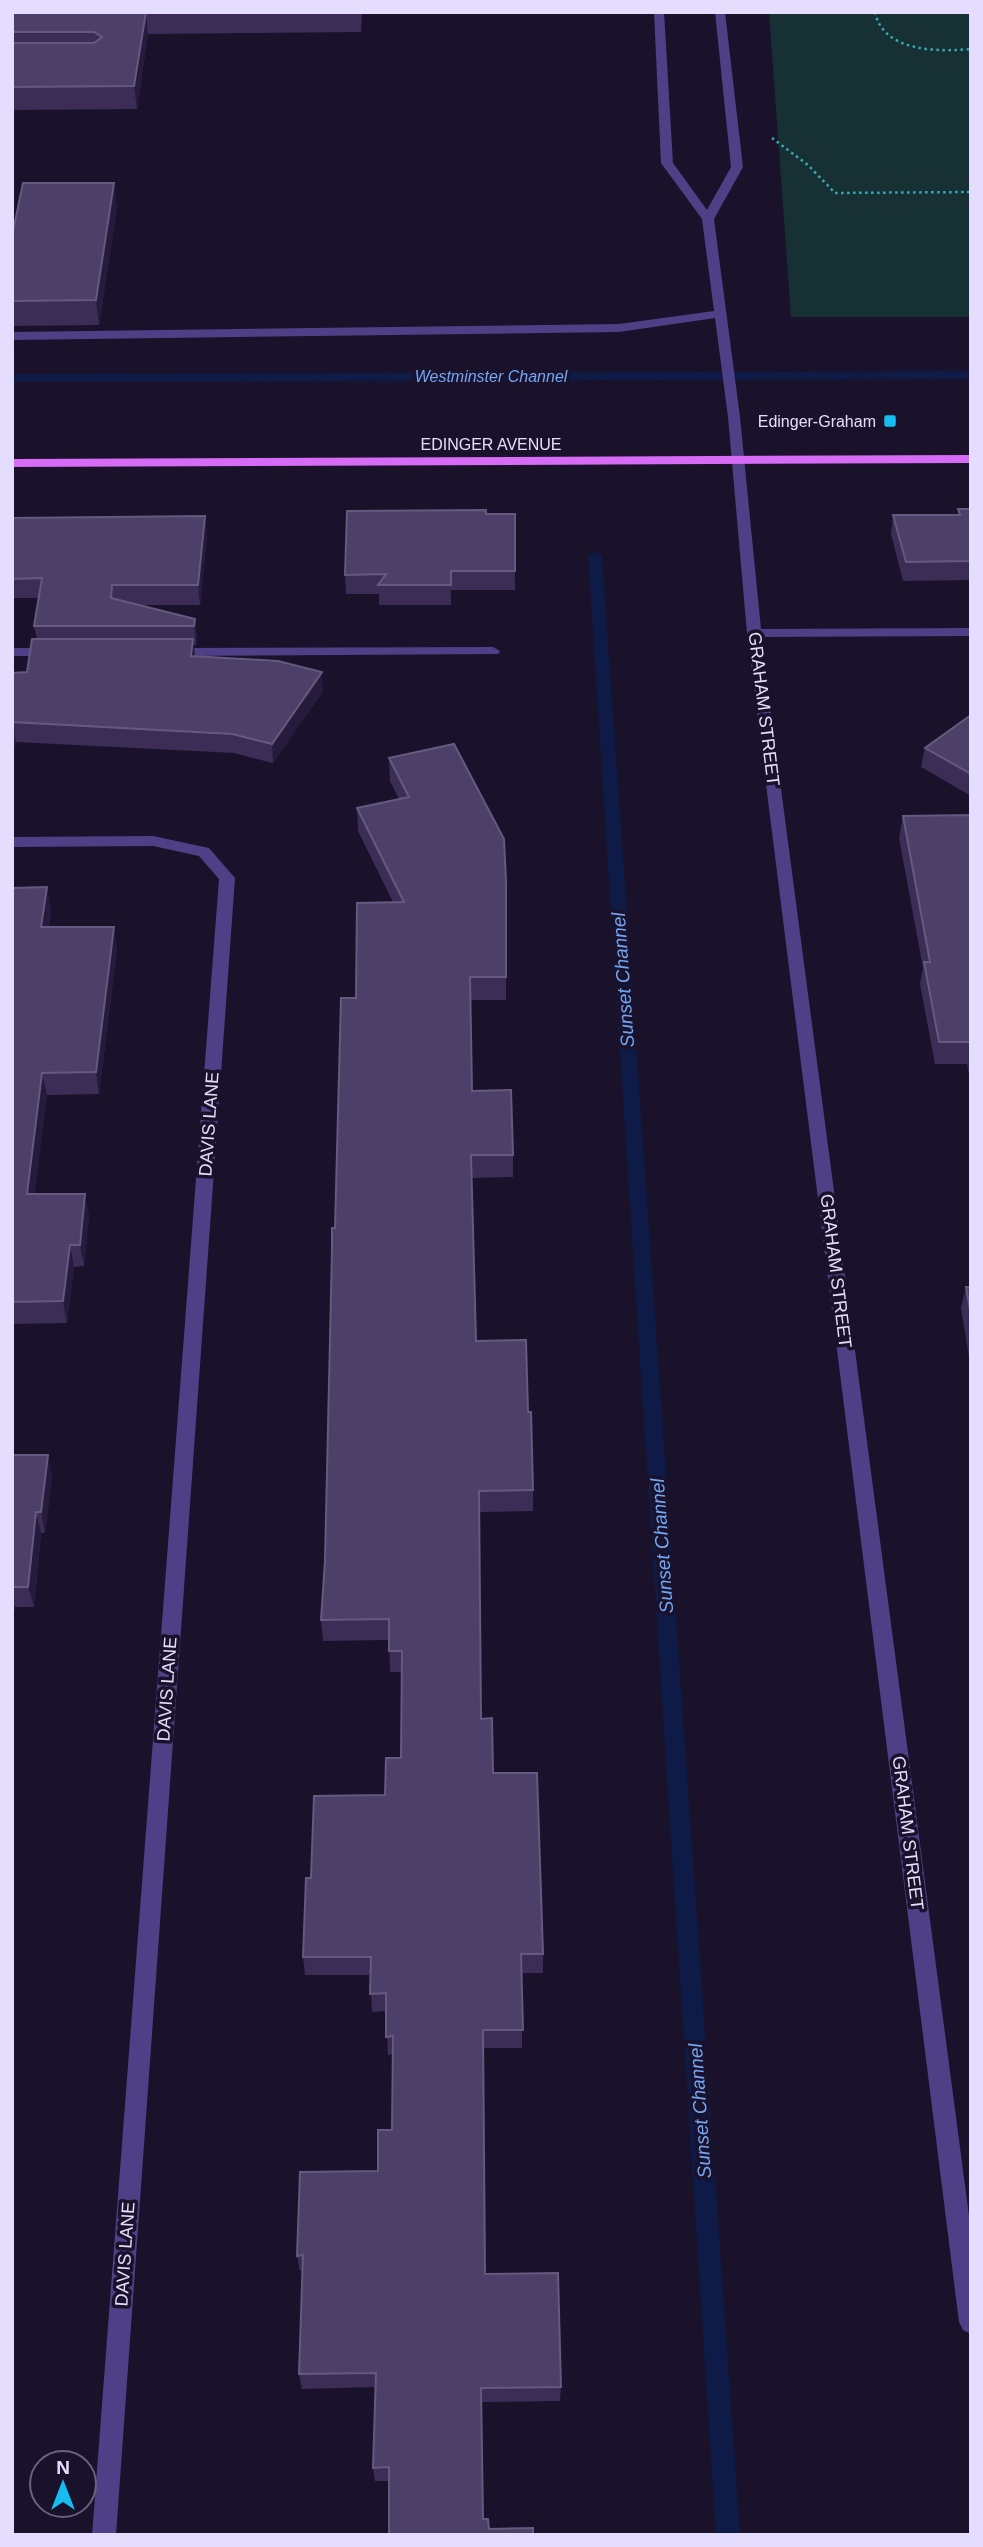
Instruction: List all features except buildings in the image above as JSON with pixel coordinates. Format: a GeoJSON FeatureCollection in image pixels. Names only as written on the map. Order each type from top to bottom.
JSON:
{"type":"FeatureCollection","features":[{"type":"Feature","properties":{"kind":"main road","name":"EDINGER AVENUE"},"geometry":{"type":"LineString","coordinates":[[12,463],[971,459]]}},
{"type":"Feature","properties":{"kind":"street","name":"GRAHAM STREET"},"geometry":{"type":"LineString","coordinates":[[659,12],[667,163],[708,219],[722,313],[754,633],[971,2322]]}},
{"type":"Feature","properties":{"kind":"street"},"geometry":{"type":"LineString","coordinates":[[708,219],[737,167],[720,12]]}},
{"type":"Feature","properties":{"kind":"street"},"geometry":{"type":"LineString","coordinates":[[12,336],[619,328],[722,313]]}},
{"type":"Feature","properties":{"kind":"street"},"geometry":{"type":"LineString","coordinates":[[754,633],[971,632]]}},
{"type":"Feature","properties":{"kind":"street"},"geometry":{"type":"LineString","coordinates":[[149,652],[493,651]]}},
{"type":"Feature","properties":{"kind":"street"},"geometry":{"type":"LineString","coordinates":[[12,652],[67,652]]}},
{"type":"Feature","properties":{"kind":"street","name":"DAVIS LANE"},"geometry":{"type":"LineString","coordinates":[[12,842],[153,841],[204,852],[227,878],[104,2535]]}},
{"type":"Feature","properties":{"kind":"path"},"geometry":{"type":"LineString","coordinates":[[875,12],[874,21],[881,31],[895,40],[937,50],[971,49]]}},
{"type":"Feature","properties":{"kind":"path"},"geometry":{"type":"LineString","coordinates":[[734,135],[768,135],[808,165],[835,193],[971,192]]}},
{"type":"Feature","properties":{"kind":"green space"},"geometry":{"type":"Polygon","coordinates":[[[769,12],[971,12],[971,317],[791,317],[769,12]]]}},
{"type":"Feature","properties":{"kind":"waterway","name":"Westminster Channel"},"geometry":{"type":"LineString","coordinates":[[12,378],[971,375]]}},
{"type":"Feature","properties":{"kind":"waterway","name":"Sunset Channel"},"geometry":{"type":"LineString","coordinates":[[595,556],[728,2535]]}},
{"type":"Feature","properties":{"kind":"place","name":"Edinger-Graham"},"geometry":{"type":"Point","coordinates":[890,421]}}]}
